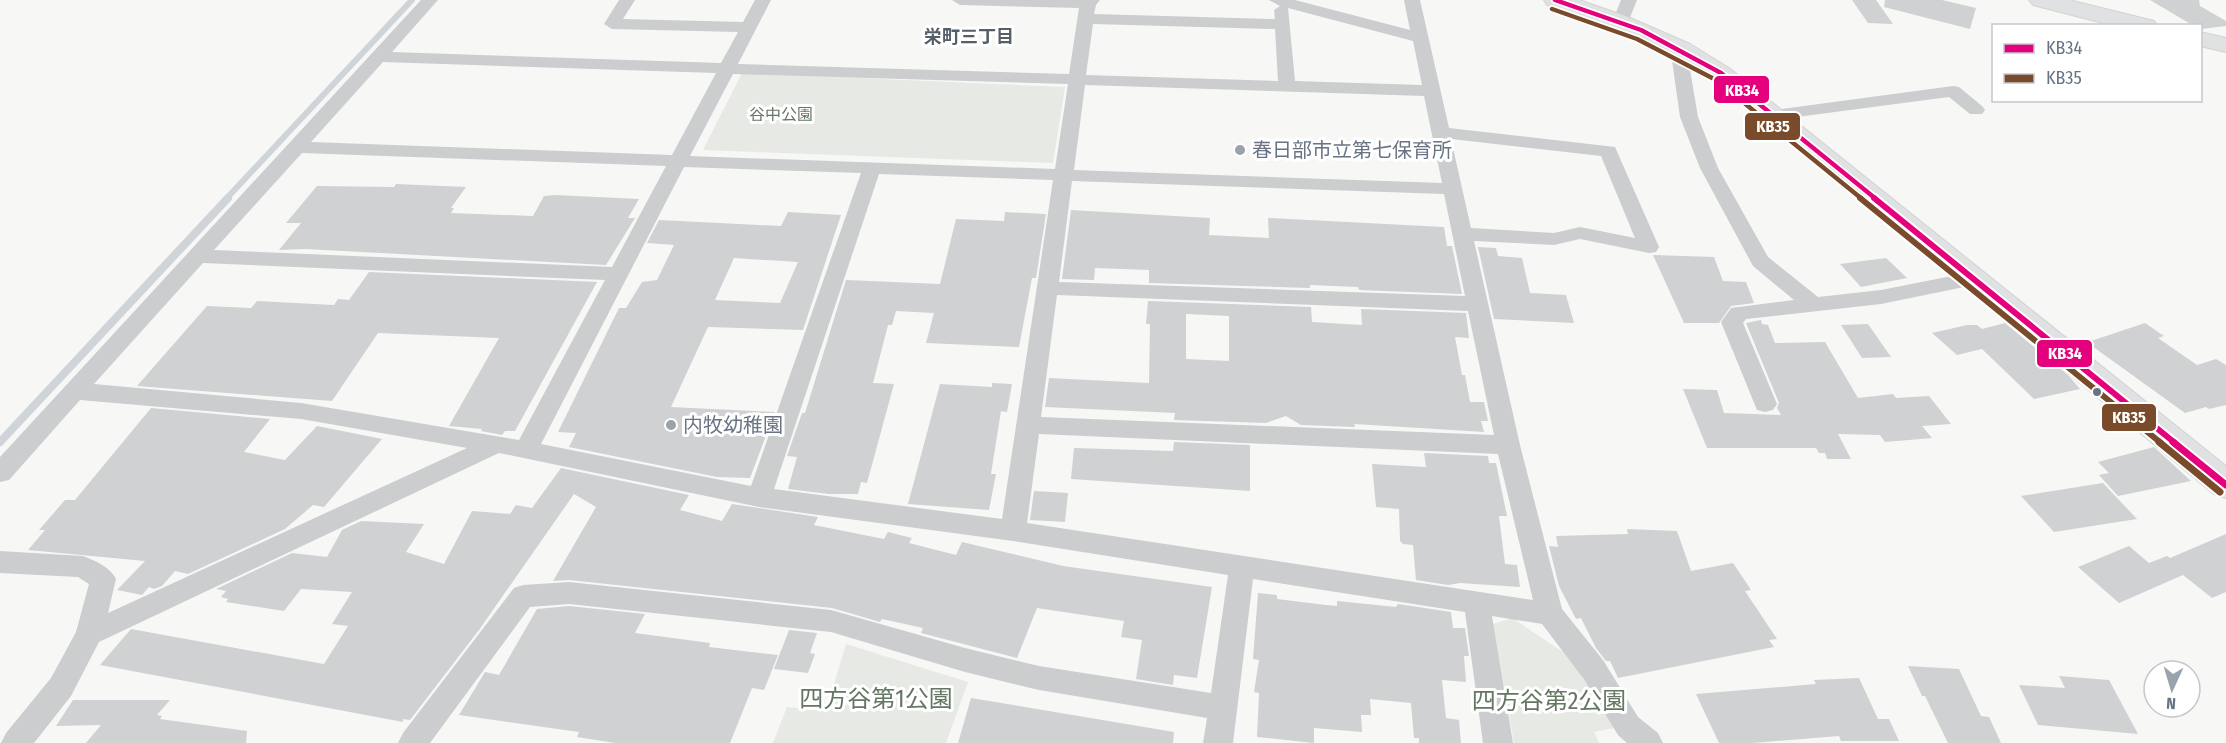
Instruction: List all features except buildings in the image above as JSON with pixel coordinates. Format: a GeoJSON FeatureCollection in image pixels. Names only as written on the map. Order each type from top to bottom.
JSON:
{"type":"FeatureCollection","features":[{"type":"Feature","properties":{"kind":"main road"},"geometry":{"type":"LineString","coordinates":[[2041,0],[2138,24]]}},
{"type":"Feature","properties":{"kind":"main road"},"geometry":{"type":"LineString","coordinates":[[2202,39],[2226,45]]}},
{"type":"Feature","properties":{"kind":"street"},"geometry":{"type":"LineString","coordinates":[[0,473],[430,0]]}},
{"type":"Feature","properties":{"kind":"street"},"geometry":{"type":"LineString","coordinates":[[627,0],[612,24],[748,27]]}},
{"type":"Feature","properties":{"kind":"street"},"geometry":{"type":"LineString","coordinates":[[525,451],[763,0]]}},
{"type":"Feature","properties":{"kind":"street"},"geometry":{"type":"LineString","coordinates":[[960,0],[1089,7],[1283,24]]}},
{"type":"Feature","properties":{"kind":"street"},"geometry":{"type":"LineString","coordinates":[[1412,0],[1508,445],[1550,614],[1593,669],[1628,726],[1648,743]]}},
{"type":"Feature","properties":{"kind":"street"},"geometry":{"type":"LineString","coordinates":[[1555,0],[1625,10],[1721,74],[1775,115],[1972,279],[2226,485]]}},
{"type":"Feature","properties":{"kind":"street"},"geometry":{"type":"LineString","coordinates":[[1287,86],[1283,24],[1279,1],[1421,38]]}},
{"type":"Feature","properties":{"kind":"street"},"geometry":{"type":"LineString","coordinates":[[1012,531],[1089,7]]}},
{"type":"Feature","properties":{"kind":"street"},"geometry":{"type":"LineString","coordinates":[[1678,46],[1689,117],[1709,168],[1760,261],[1814,305]]}},
{"type":"Feature","properties":{"kind":"street"},"geometry":{"type":"LineString","coordinates":[[378,57],[1432,91]]}},
{"type":"Feature","properties":{"kind":"street"},"geometry":{"type":"LineString","coordinates":[[1775,115],[1831,105],[1953,91],[1976,110]]}},
{"type":"Feature","properties":{"kind":"street"},"geometry":{"type":"LineString","coordinates":[[1442,133],[1608,151],[1649,247],[1580,233],[1554,239],[1463,234]]}},
{"type":"Feature","properties":{"kind":"street"},"geometry":{"type":"LineString","coordinates":[[296,147],[1453,189]]}},
{"type":"Feature","properties":{"kind":"street"},"geometry":{"type":"LineString","coordinates":[[759,497],[872,168]]}},
{"type":"Feature","properties":{"kind":"street"},"geometry":{"type":"LineString","coordinates":[[197,256],[619,274]]}},
{"type":"Feature","properties":{"kind":"street"},"geometry":{"type":"LineString","coordinates":[[1765,404],[1732,322],[1738,313],[1881,297],[1972,279]]}},
{"type":"Feature","properties":{"kind":"street"},"geometry":{"type":"LineString","coordinates":[[1047,288],[1477,304]]}},
{"type":"Feature","properties":{"kind":"street"},"geometry":{"type":"LineString","coordinates":[[75,391],[301,411],[497,444],[759,497],[1012,531],[1550,614]]}},
{"type":"Feature","properties":{"kind":"street"},"geometry":{"type":"LineString","coordinates":[[1029,425],[1508,445]]}},
{"type":"Feature","properties":{"kind":"street"},"geometry":{"type":"LineString","coordinates":[[89,634],[497,444]]}},
{"type":"Feature","properties":{"kind":"street"},"geometry":{"type":"LineString","coordinates":[[0,562],[83,567],[103,579],[89,634],[61,687],[16,743]]}},
{"type":"Feature","properties":{"kind":"street"},"geometry":{"type":"LineString","coordinates":[[1218,743],[1242,566]]}},
{"type":"Feature","properties":{"kind":"street"},"geometry":{"type":"LineString","coordinates":[[413,743],[523,596],[569,592],[831,621],[965,660],[1039,678],[1223,708]]}},
{"type":"Feature","properties":{"kind":"street"},"geometry":{"type":"LineString","coordinates":[[1477,604],[1498,743]]}},
{"type":"Feature","properties":{"kind":"green space","name":"谷中公園"},"geometry":{"type":"Polygon","coordinates":[[[742,73],[1065,87],[1053,163],[703,150],[742,73]]]}},
{"type":"Feature","properties":{"kind":"green space","name":"四方谷第2公園"},"geometry":{"type":"Polygon","coordinates":[[[1512,618],[1569,656],[1614,728],[1594,732],[1599,743],[1514,743],[1493,624],[1512,618]]]}},
{"type":"Feature","properties":{"kind":"green space","name":"四方谷第1公園"},"geometry":{"type":"Polygon","coordinates":[[[846,644],[968,682],[946,743],[773,743],[787,707],[826,711],[846,644]]]}},
{"type":"Feature","properties":{"kind":"waterway"},"geometry":{"type":"LineString","coordinates":[[226,199],[412,0]]}},
{"type":"Feature","properties":{"kind":"waterway"},"geometry":{"type":"LineString","coordinates":[[0,442],[228,198]]}},
{"type":"Feature","properties":{"kind":"transit line","name":"KB34"},"geometry":{"type":"LineString","coordinates":[[1555,0],[1641,30],[1721,73],[2226,485]]}},
{"type":"Feature","properties":{"kind":"transit line","name":"KB35"},"geometry":{"type":"LineString","coordinates":[[1552,9],[1637,39],[1697,68],[1716,80],[2220,492]]}},
{"type":"Feature","properties":{"kind":"place","name":"春日部市立第七保育所"},"geometry":{"type":"Point","coordinates":[1240,150]}},
{"type":"Feature","properties":{"kind":"place","name":"内牧幼稚園"},"geometry":{"type":"Point","coordinates":[671,425]}},
{"type":"Feature","properties":{"kind":"district","name":"栄町三丁目"},"geometry":{"type":"Point","coordinates":[969,37]}}]}
